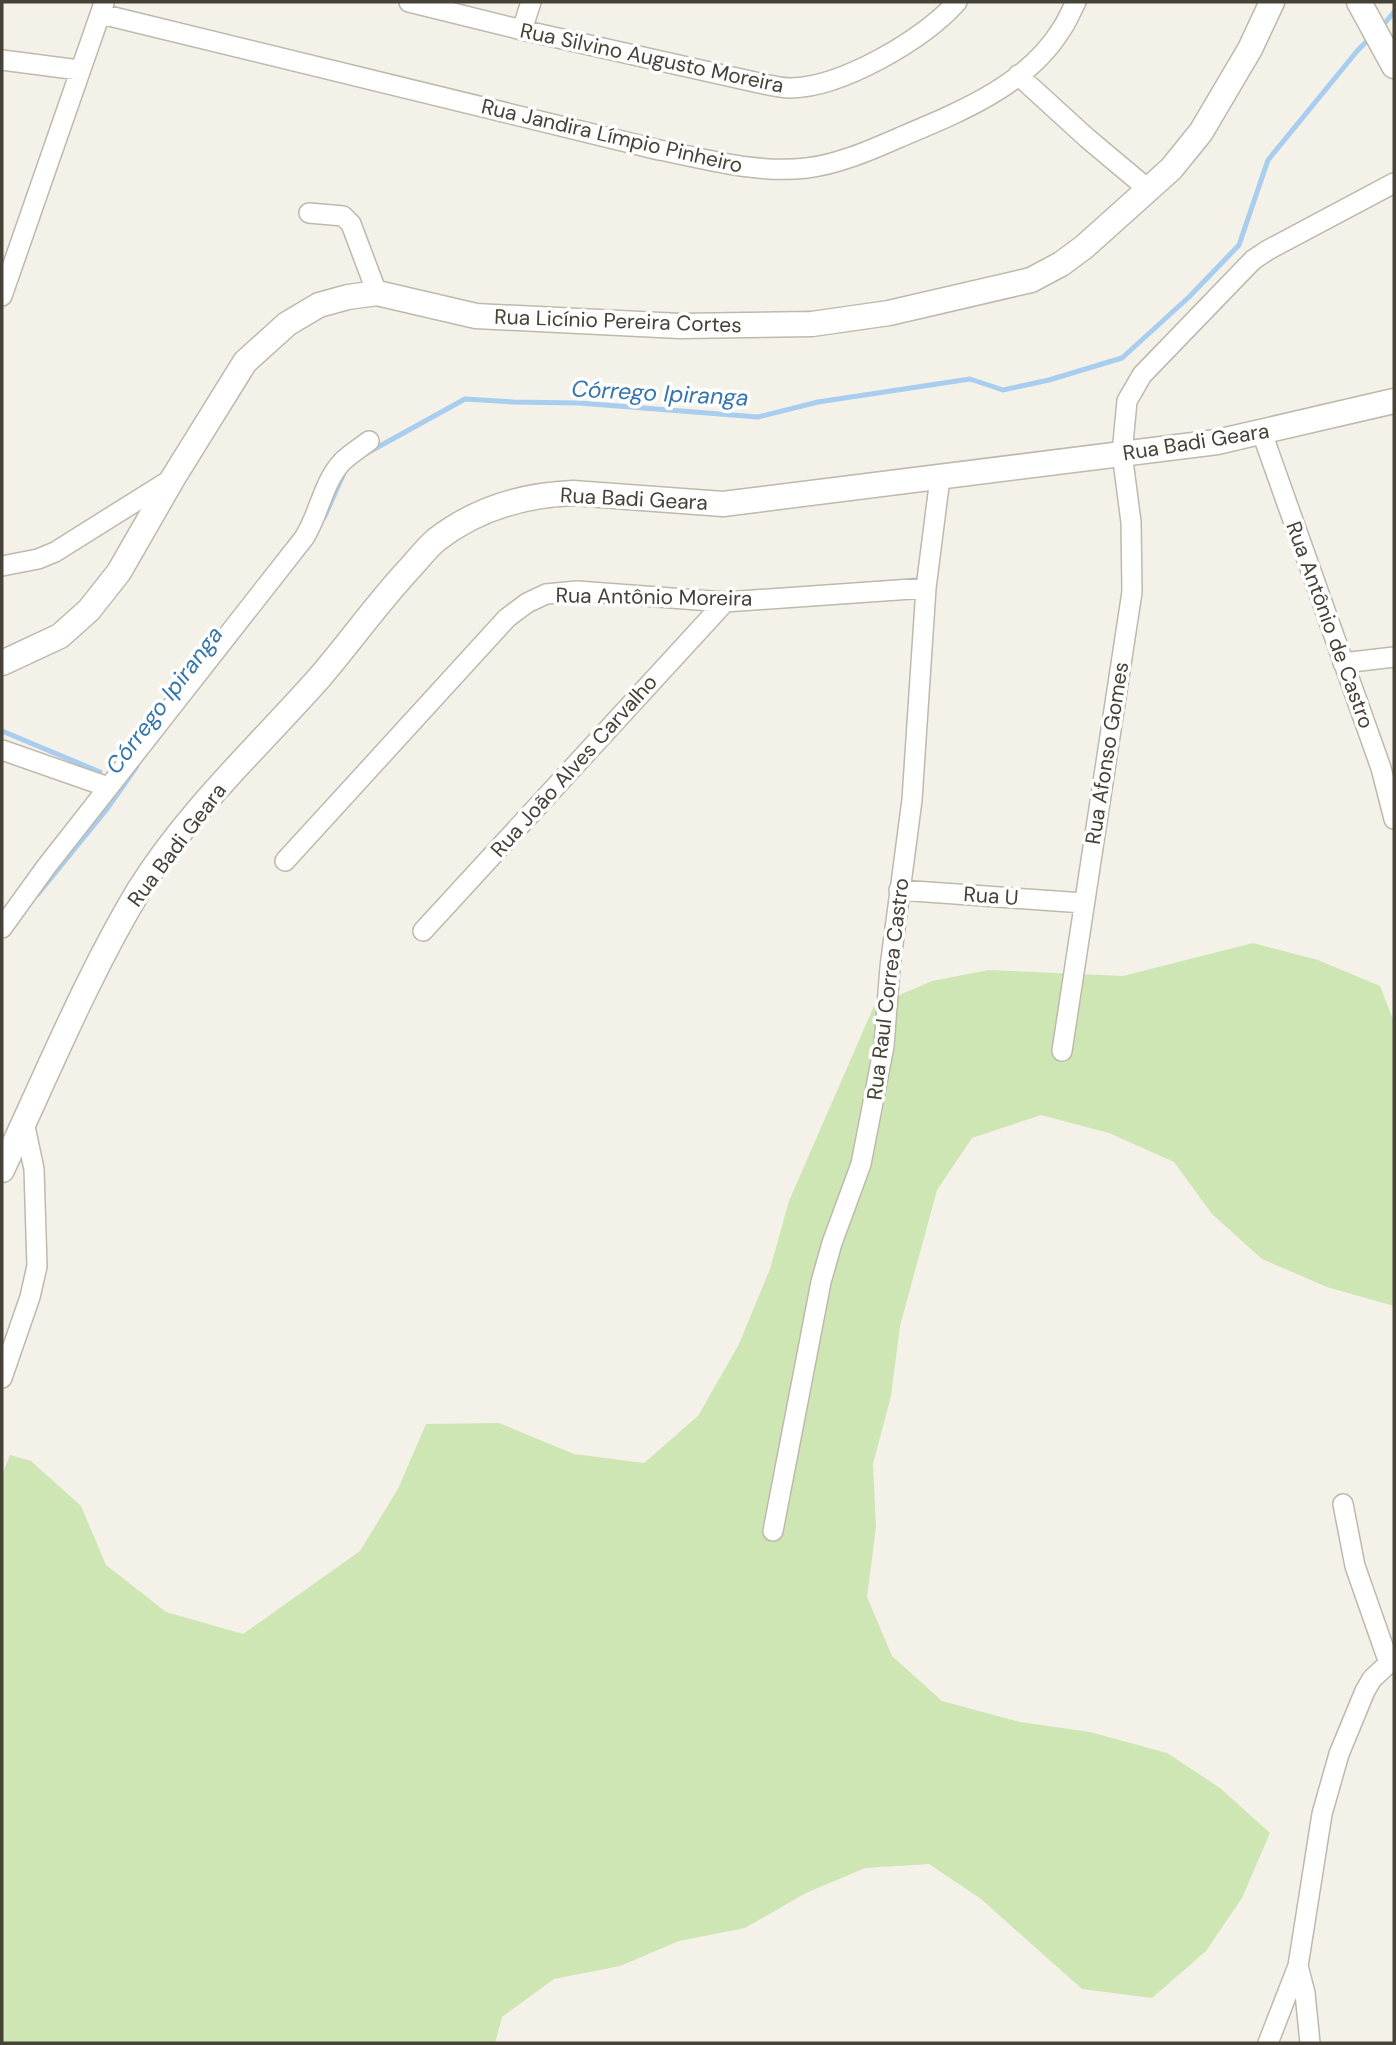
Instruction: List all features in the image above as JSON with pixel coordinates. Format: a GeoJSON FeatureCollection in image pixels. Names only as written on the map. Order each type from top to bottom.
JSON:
{"type":"FeatureCollection","features":[{"type":"Feature","properties":{"kind":"street","name":"Rua Silvino Augusto Moreira"},"geometry":{"type":"LineString","coordinates":[[409,2],[522,30],[790,88],[825,83],[900,49],[941,20],[957,2]]}},
{"type":"Feature","properties":{"kind":"street"},"geometry":{"type":"LineString","coordinates":[[522,30],[531,2]]}},
{"type":"Feature","properties":{"kind":"street","name":"Rua Jandira Límpio Pinheiro"},"geometry":{"type":"LineString","coordinates":[[103,8],[659,149],[747,168],[807,168],[861,155],[967,109],[1018,75],[1061,32],[1076,2]]}},
{"type":"Feature","properties":{"kind":"street","name":"Rua Licínio Pereira Cortes"},"geometry":{"type":"LineString","coordinates":[[2,663],[60,636],[89,610],[119,572],[245,362],[287,324],[319,305],[377,293],[476,316],[680,326],[812,324],[889,313],[1031,280],[1084,247],[1171,169],[1201,132],[1250,49],[1272,2]]}},
{"type":"Feature","properties":{"kind":"street"},"geometry":{"type":"LineString","coordinates":[[1359,2],[1389,58]]}},
{"type":"Feature","properties":{"kind":"street"},"geometry":{"type":"LineString","coordinates":[[2,296],[79,70],[103,8]]}},
{"type":"Feature","properties":{"kind":"street"},"geometry":{"type":"LineString","coordinates":[[2,60],[79,70]]}},
{"type":"Feature","properties":{"kind":"street"},"geometry":{"type":"LineString","coordinates":[[1018,75],[1149,190]]}},
{"type":"Feature","properties":{"kind":"street","name":"Rua Afonso Gomes"},"geometry":{"type":"LineString","coordinates":[[1062,1051],[1132,592],[1131,522],[1122,453],[1126,401],[1142,375],[1253,260],[1394,183]]}},
{"type":"Feature","properties":{"kind":"street"},"geometry":{"type":"LineString","coordinates":[[309,213],[343,216],[351,224],[377,293]]}},
{"type":"Feature","properties":{"kind":"street","name":"Rua Badi Geara"},"geometry":{"type":"LineString","coordinates":[[2,1170],[69,1024],[141,888],[204,805],[321,675],[395,584],[435,541],[470,518],[520,498],[550,494],[573,493],[723,504],[940,478],[1217,442],[1394,401]]}},
{"type":"Feature","properties":{"kind":"street","name":"Rua Antônio de Castro"},"geometry":{"type":"LineString","coordinates":[[1262,433],[1381,768],[1394,820]]}},
{"type":"Feature","properties":{"kind":"street"},"geometry":{"type":"LineString","coordinates":[[2,928],[46,867],[304,538],[342,461],[369,441]]}},
{"type":"Feature","properties":{"kind":"street"},"geometry":{"type":"LineString","coordinates":[[2,566],[38,559],[55,552],[173,478]]}},
{"type":"Feature","properties":{"kind":"street","name":"Rua Raul Correa Castro"},"geometry":{"type":"LineString","coordinates":[[773,1531],[821,1282],[832,1243],[861,1164],[877,1091],[899,890],[912,800],[926,587],[940,478]]}},
{"type":"Feature","properties":{"kind":"street","name":"Rua Antônio Moreira"},"geometry":{"type":"LineString","coordinates":[[285,861],[507,618],[527,603],[547,594],[577,591],[725,601],[926,587]]}},
{"type":"Feature","properties":{"kind":"street","name":"Rua João Alves Carvalho"},"geometry":{"type":"LineString","coordinates":[[423,931],[725,601]]}},
{"type":"Feature","properties":{"kind":"street"},"geometry":{"type":"LineString","coordinates":[[1343,663],[1394,657]]}},
{"type":"Feature","properties":{"kind":"street"},"geometry":{"type":"LineString","coordinates":[[2,750],[108,787]]}},
{"type":"Feature","properties":{"kind":"street","name":"Rua U"},"geometry":{"type":"LineString","coordinates":[[899,890],[1084,903]]}},
{"type":"Feature","properties":{"kind":"street"},"geometry":{"type":"LineString","coordinates":[[2,1378],[30,1297],[37,1266],[34,1169],[24,1122]]}},
{"type":"Feature","properties":{"kind":"street"},"geometry":{"type":"LineString","coordinates":[[1268,2043],[1298,1966],[1322,1814],[1339,1754],[1365,1691],[1372,1679],[1392,1663],[1355,1566],[1343,1504]]}},
{"type":"Feature","properties":{"kind":"street"},"geometry":{"type":"LineString","coordinates":[[1298,1966],[1306,1993],[1310,2043]]}},
{"type":"Feature","properties":{"kind":"green space"},"geometry":{"type":"Polygon","coordinates":[[[1253,943],[1318,960],[1380,986],[1394,1022],[1394,1306],[1327,1287],[1262,1259],[1212,1214],[1174,1162],[1109,1133],[1041,1115],[972,1138],[937,1190],[900,1326],[891,1396],[873,1464],[876,1527],[867,1597],[892,1656],[942,1701],[1020,1722],[1090,1732],[1167,1753],[1220,1788],[1270,1833],[1242,1898],[1206,1951],[1152,1998],[1082,1989],[981,1899],[929,1864],[865,1868],[806,1893],[745,1928],[679,1941],[620,1966],[554,1979],[502,2017],[495,2043],[2,2043],[2,1475],[10,1455],[31,1461],[81,1506],[106,1565],[166,1612],[243,1634],[360,1551],[398,1489],[426,1424],[499,1423],[574,1454],[644,1463],[698,1416],[739,1344],[770,1269],[789,1201],[874,1006],[932,981],[989,970],[1123,976],[1253,943]]]}},
{"type":"Feature","properties":{"kind":"waterway","name":"Córrego Ipiranga"},"geometry":{"type":"LineString","coordinates":[[1381,28],[1394,12]]}},
{"type":"Feature","properties":{"kind":"waterway","name":"Córrego Ipiranga"},"geometry":{"type":"LineString","coordinates":[[369,452],[465,399],[579,403],[758,417],[818,402],[970,379],[1003,390],[1049,380],[1122,358],[1189,297],[1239,245],[1268,160],[1371,37]]}},
{"type":"Feature","properties":{"kind":"waterway","name":"Córrego Ipiranga"},"geometry":{"type":"LineString","coordinates":[[324,518],[344,473]]}},
{"type":"Feature","properties":{"kind":"waterway"},"geometry":{"type":"LineString","coordinates":[[2,731],[100,772]]}},
{"type":"Feature","properties":{"kind":"waterway","name":"Córrego Ipiranga"},"geometry":{"type":"LineString","coordinates":[[38,894],[107,809],[137,766]]}}]}
